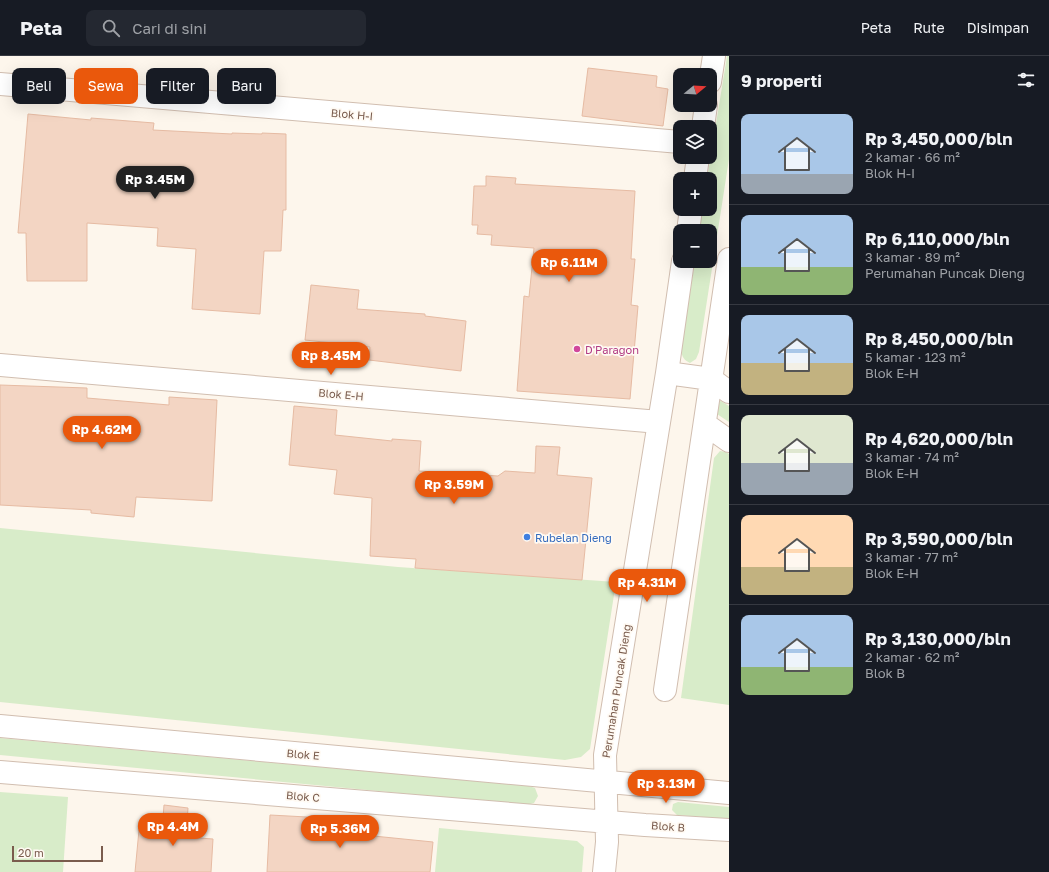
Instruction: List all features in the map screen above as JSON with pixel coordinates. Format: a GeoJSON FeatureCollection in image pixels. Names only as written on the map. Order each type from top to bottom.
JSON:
{"type":"FeatureCollection","features":[{"type":"Feature","properties":{"kind":"street"},"geometry":{"type":"LineString","coordinates":[[712,68],[714,56]]}},
{"type":"Feature","properties":{"kind":"street","name":"Blok H-I"},"geometry":{"type":"LineString","coordinates":[[0,84],[673,141]]}},
{"type":"Feature","properties":{"kind":"street"},"geometry":{"type":"LineString","coordinates":[[665,690],[729,259]]}},
{"type":"Feature","properties":{"kind":"street","name":"Perumahan Puncak Dieng"},"geometry":{"type":"LineString","coordinates":[[604,872],[607,842],[605,755],[667,373],[682,268]]}},
{"type":"Feature","properties":{"kind":"street","name":"Blok E-H"},"geometry":{"type":"LineString","coordinates":[[0,365],[659,422]]}},
{"type":"Feature","properties":{"kind":"street"},"geometry":{"type":"LineString","coordinates":[[667,373],[711,379],[729,392]]}},
{"type":"Feature","properties":{"kind":"street"},"geometry":{"type":"LineString","coordinates":[[705,424],[729,441]]}},
{"type":"Feature","properties":{"kind":"street","name":"Blok E"},"geometry":{"type":"LineString","coordinates":[[0,726],[729,793]]}},
{"type":"Feature","properties":{"kind":"street","name":"Blok C"},"geometry":{"type":"LineString","coordinates":[[0,772],[607,821]]}},
{"type":"Feature","properties":{"kind":"street","name":"Blok B"},"geometry":{"type":"LineString","coordinates":[[607,821],[729,830]]}},
{"type":"Feature","properties":{"kind":"green space"},"geometry":{"type":"Polygon","coordinates":[[[727,56],[729,56],[729,159],[717,236],[717,224],[700,224],[702,216],[717,216],[717,172],[708,172],[709,164],[717,164],[717,120],[727,56]]]}},
{"type":"Feature","properties":{"kind":"green space"},"geometry":{"type":"Polygon","coordinates":[[[694,268],[712,268],[699,352],[696,359],[690,363],[686,361],[681,350],[694,268]]]}},
{"type":"Feature","properties":{"kind":"green space"},"geometry":{"type":"Polygon","coordinates":[[[719,400],[729,406],[729,422],[714,412],[719,400]]]}},
{"type":"Feature","properties":{"kind":"green space"},"geometry":{"type":"Polygon","coordinates":[[[720,451],[729,454],[729,705],[681,698],[714,458],[720,451]]]}},
{"type":"Feature","properties":{"kind":"green space"},"geometry":{"type":"Polygon","coordinates":[[[0,528],[398,567],[616,582],[590,749],[581,757],[565,760],[0,702],[0,528]]]}},
{"type":"Feature","properties":{"kind":"green space"},"geometry":{"type":"Polygon","coordinates":[[[0,738],[529,786],[535,788],[538,796],[534,803],[526,805],[0,755],[0,738]]]}},
{"type":"Feature","properties":{"kind":"green space"},"geometry":{"type":"Polygon","coordinates":[[[0,792],[68,797],[63,872],[0,872],[0,792]]]}},
{"type":"Feature","properties":{"kind":"green space"},"geometry":{"type":"Polygon","coordinates":[[[678,802],[729,807],[729,819],[677,815],[672,810],[673,804],[678,802]]]}},
{"type":"Feature","properties":{"kind":"green space"},"geometry":{"type":"Polygon","coordinates":[[[439,828],[577,841],[584,847],[582,872],[435,872],[439,828]]]}},
{"type":"Feature","properties":{"kind":"building"},"geometry":{"type":"Polygon","coordinates":[[[588,68],[657,76],[656,87],[668,89],[663,126],[582,116],[588,68]]]}},
{"type":"Feature","properties":{"kind":"building"},"geometry":{"type":"Polygon","coordinates":[[[28,114],[91,120],[91,118],[154,123],[153,130],[232,134],[286,134],[286,210],[283,210],[281,251],[264,251],[260,314],[192,309],[196,249],[157,246],[158,228],[87,223],[87,281],[27,281],[26,233],[18,233],[28,114]]]}},
{"type":"Feature","properties":{"kind":"building"},"geometry":{"type":"Polygon","coordinates":[[[486,176],[516,178],[515,184],[635,191],[631,259],[635,259],[631,305],[638,306],[630,399],[517,391],[524,296],[529,297],[534,248],[491,245],[492,235],[477,234],[478,225],[472,225],[474,186],[486,186],[486,176]]]}},
{"type":"Feature","properties":{"kind":"building"},"geometry":{"type":"Polygon","coordinates":[[[311,285],[359,290],[357,309],[425,314],[425,316],[466,321],[461,371],[369,360],[370,347],[305,340],[311,285]]]}},
{"type":"Feature","properties":{"kind":"building"},"geometry":{"type":"Polygon","coordinates":[[[0,385],[87,388],[87,398],[169,405],[169,397],[217,400],[212,501],[136,497],[134,517],[91,513],[91,510],[0,505],[0,385]]]}},
{"type":"Feature","properties":{"kind":"building"},"geometry":{"type":"Polygon","coordinates":[[[294,406],[337,410],[335,435],[392,441],[392,439],[421,441],[419,471],[498,476],[505,471],[535,473],[536,446],[560,447],[557,475],[592,478],[582,580],[415,568],[416,559],[370,556],[372,498],[334,494],[337,470],[289,465],[294,406]]]}},
{"type":"Feature","properties":{"kind":"building"},"geometry":{"type":"Polygon","coordinates":[[[164,805],[188,808],[186,837],[213,839],[211,872],[135,872],[139,830],[162,831],[164,805]]]}},
{"type":"Feature","properties":{"kind":"building"},"geometry":{"type":"Polygon","coordinates":[[[270,815],[344,819],[344,833],[433,842],[430,872],[267,872],[270,815]]]}},
{"type":"Feature","properties":{"kind":"place","name":"D'Paragon"},"geometry":{"type":"Point","coordinates":[577,349]}},
{"type":"Feature","properties":{"kind":"place","name":"Rubelan Dieng"},"geometry":{"type":"Point","coordinates":[527,537]}}]}
